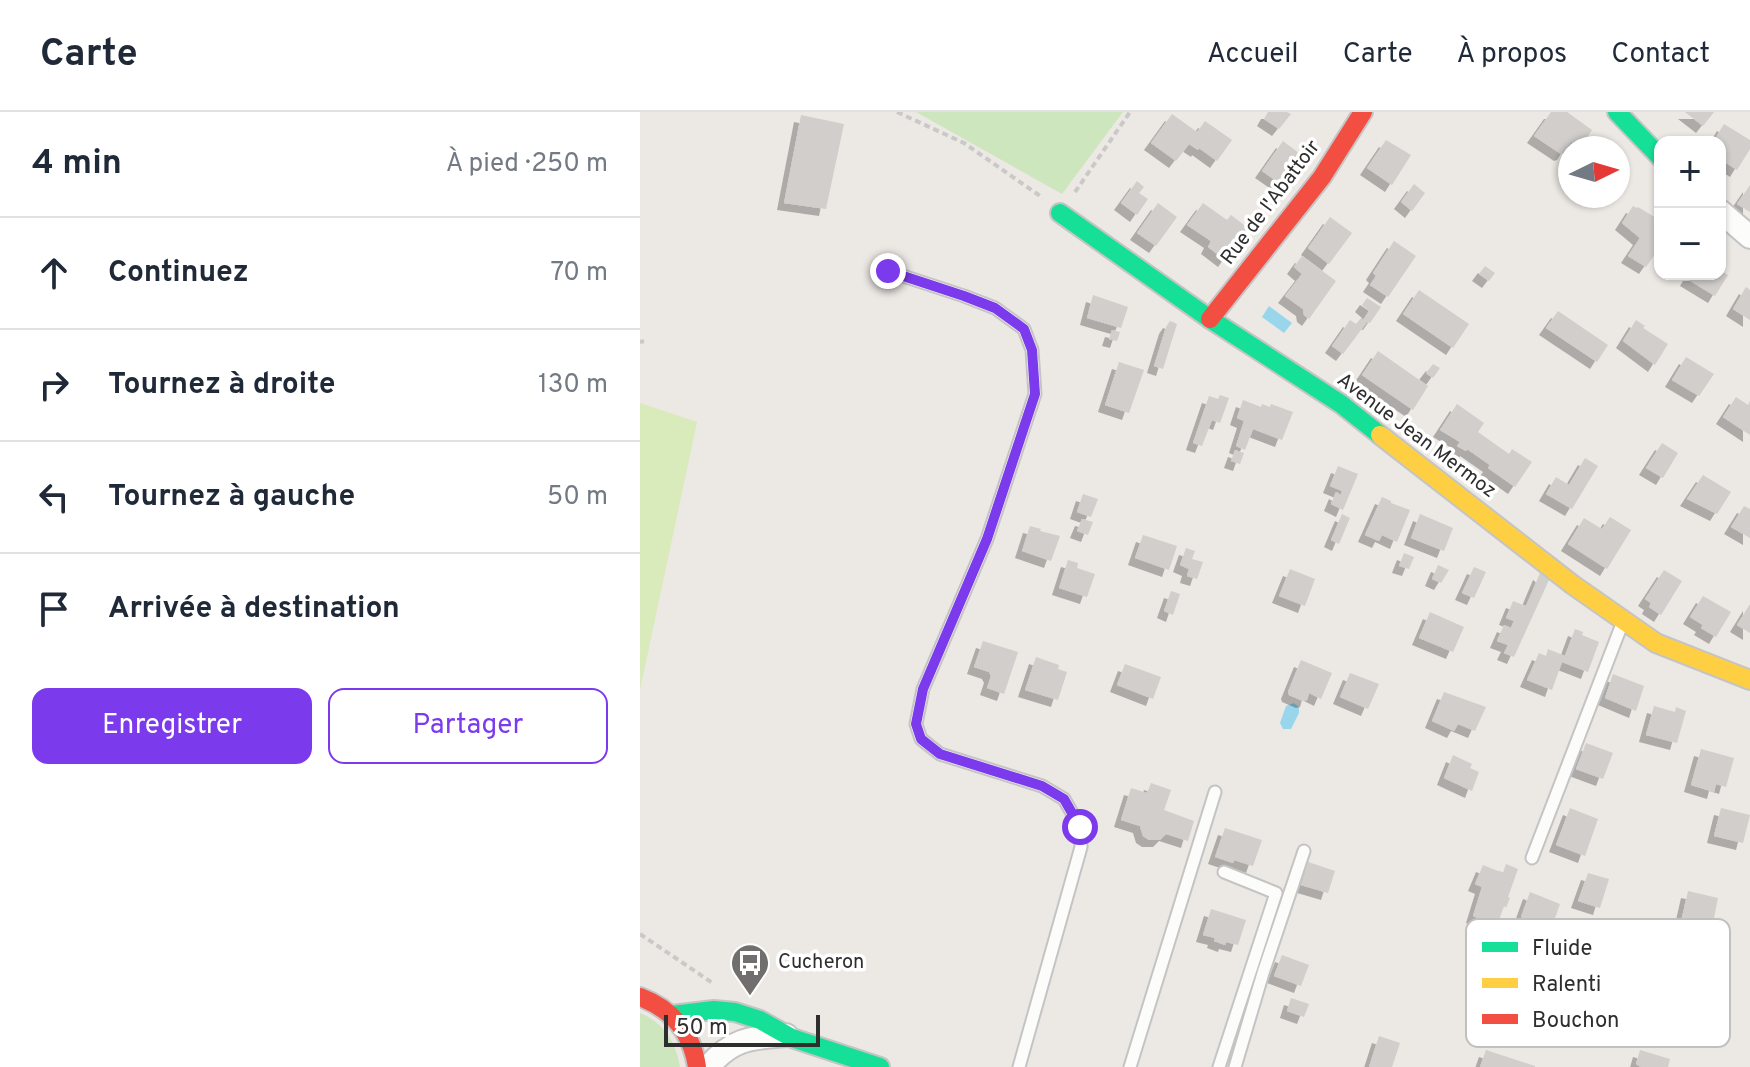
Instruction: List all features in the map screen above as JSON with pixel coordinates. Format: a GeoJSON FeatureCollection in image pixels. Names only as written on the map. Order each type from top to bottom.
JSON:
{"type":"FeatureCollection","features":[{"type":"Feature","properties":{"kind":"street","name":"Rue de l'Abattoir"},"geometry":{"type":"LineString","coordinates":[[1210,319],[1322,177],[1363,112]]}},
{"type":"Feature","properties":{"kind":"street"},"geometry":{"type":"LineString","coordinates":[[1617,112],[1654,151]]}},
{"type":"Feature","properties":{"kind":"street","name":"Avenue Jean Mermoz"},"geometry":{"type":"LineString","coordinates":[[1060,213],[1210,319],[1341,404],[1573,585],[1656,643],[1750,680]]}},
{"type":"Feature","properties":{"kind":"street"},"geometry":{"type":"LineString","coordinates":[[1726,216],[1750,237]]}},
{"type":"Feature","properties":{"kind":"street"},"geometry":{"type":"LineString","coordinates":[[640,997],[659,1005],[684,1029],[697,1067]]}},
{"type":"Feature","properties":{"kind":"street"},"geometry":{"type":"LineString","coordinates":[[672,1015],[714,1010],[735,1012],[760,1020],[786,1035],[880,1067]]}},
{"type":"Feature","properties":{"kind":"street"},"geometry":{"type":"LineString","coordinates":[[708,1067],[722,1053],[747,1039],[786,1035]]}},
{"type":"Feature","properties":{"kind":"lane"},"geometry":{"type":"LineString","coordinates":[[888,271],[995,308],[1024,329],[1032,350],[1035,394],[987,539],[923,689],[916,724],[921,739],[940,754],[1042,786],[1064,799],[1080,827],[1081,847],[1019,1067]]}},
{"type":"Feature","properties":{"kind":"lane"},"geometry":{"type":"LineString","coordinates":[[1532,858],[1624,620]]}},
{"type":"Feature","properties":{"kind":"lane"},"geometry":{"type":"LineString","coordinates":[[1130,1067],[1215,792]]}},
{"type":"Feature","properties":{"kind":"lane"},"geometry":{"type":"LineString","coordinates":[[1235,1067],[1304,851]]}},
{"type":"Feature","properties":{"kind":"lane"},"geometry":{"type":"LineString","coordinates":[[1219,1067],[1276,893],[1224,872]]}},
{"type":"Feature","properties":{"kind":"path"},"geometry":{"type":"LineString","coordinates":[[897,112],[964,143],[1037,192],[1060,213],[1130,112]]}},
{"type":"Feature","properties":{"kind":"green space"},"geometry":{"type":"Polygon","coordinates":[[[916,112],[1123,112],[1062,194],[916,112]]]}},
{"type":"Feature","properties":{"kind":"green space"},"geometry":{"type":"Polygon","coordinates":[[[640,403],[697,422],[640,690],[640,403]]]}},
{"type":"Feature","properties":{"kind":"green space"},"geometry":{"type":"Polygon","coordinates":[[[640,1013],[668,1034],[680,1067],[640,1067],[640,1013]]]}},
{"type":"Feature","properties":{"kind":"water"},"geometry":{"type":"Polygon","coordinates":[[[1269,306],[1292,323],[1284,333],[1262,317],[1269,306]]]}},
{"type":"Feature","properties":{"kind":"water"},"geometry":{"type":"Polygon","coordinates":[[[1294,703],[1299,707],[1299,713],[1291,729],[1283,729],[1280,723],[1286,706],[1294,703]]]}},
{"type":"Feature","properties":{"kind":"building"},"geometry":{"type":"Polygon","coordinates":[[[1268,112],[1291,114],[1279,129],[1264,119],[1268,112]]]}},
{"type":"Feature","properties":{"kind":"building"},"geometry":{"type":"Polygon","coordinates":[[[1551,112],[1567,112],[1592,130],[1588,136],[1558,136],[1558,152],[1534,136],[1551,112]]]}},
{"type":"Feature","properties":{"kind":"building"},"geometry":{"type":"Polygon","coordinates":[[[1685,112],[1714,112],[1703,126],[1685,112]]]}},
{"type":"Feature","properties":{"kind":"building"},"geometry":{"type":"Polygon","coordinates":[[[1172,114],[1197,132],[1205,121],[1232,140],[1217,161],[1189,144],[1176,161],[1151,143],[1172,114]]]}},
{"type":"Feature","properties":{"kind":"building"},"geometry":{"type":"Polygon","coordinates":[[[801,115],[844,124],[826,209],[784,203],[801,115]]]}},
{"type":"Feature","properties":{"kind":"building"},"geometry":{"type":"Polygon","coordinates":[[[1724,124],[1750,140],[1750,149],[1737,170],[1726,163],[1726,136],[1717,136],[1724,124]]]}},
{"type":"Feature","properties":{"kind":"building"},"geometry":{"type":"Polygon","coordinates":[[[1386,140],[1411,155],[1392,185],[1367,168],[1386,140]]]}},
{"type":"Feature","properties":{"kind":"building"},"geometry":{"type":"Polygon","coordinates":[[[1283,141],[1303,156],[1282,185],[1262,171],[1283,141]]]}},
{"type":"Feature","properties":{"kind":"building"},"geometry":{"type":"Polygon","coordinates":[[[1137,181],[1144,187],[1139,193],[1148,199],[1137,215],[1121,203],[1137,181]]]}},
{"type":"Feature","properties":{"kind":"building"},"geometry":{"type":"Polygon","coordinates":[[[1414,184],[1425,193],[1412,211],[1401,202],[1414,184]]]}},
{"type":"Feature","properties":{"kind":"building"},"geometry":{"type":"Polygon","coordinates":[[[1750,185],[1750,212],[1737,204],[1750,185]]]}},
{"type":"Feature","properties":{"kind":"building"},"geometry":{"type":"Polygon","coordinates":[[[1158,203],[1177,217],[1156,246],[1137,233],[1158,203]]]}},
{"type":"Feature","properties":{"kind":"building"},"geometry":{"type":"Polygon","coordinates":[[[1203,203],[1227,220],[1231,215],[1248,228],[1225,260],[1208,247],[1211,241],[1187,225],[1203,203]]]}},
{"type":"Feature","properties":{"kind":"building"},"geometry":{"type":"Polygon","coordinates":[[[1633,206],[1654,217],[1654,256],[1646,267],[1628,256],[1640,238],[1622,223],[1633,206]]]}},
{"type":"Feature","properties":{"kind":"building"},"geometry":{"type":"Polygon","coordinates":[[[1330,217],[1352,233],[1329,264],[1308,248],[1330,217]]]}},
{"type":"Feature","properties":{"kind":"building"},"geometry":{"type":"Polygon","coordinates":[[[1394,241],[1416,256],[1388,297],[1370,285],[1376,276],[1373,273],[1394,241]]]}},
{"type":"Feature","properties":{"kind":"building"},"geometry":{"type":"Polygon","coordinates":[[[1302,256],[1336,281],[1309,319],[1303,309],[1285,296],[1302,274],[1294,267],[1302,256]]]}},
{"type":"Feature","properties":{"kind":"building"},"geometry":{"type":"Polygon","coordinates":[[[1485,266],[1495,273],[1489,281],[1479,274],[1485,266]]]}},
{"type":"Feature","properties":{"kind":"building"},"geometry":{"type":"Polygon","coordinates":[[[1689,280],[1725,280],[1715,296],[1689,280]]]}},
{"type":"Feature","properties":{"kind":"building"},"geometry":{"type":"Polygon","coordinates":[[[1746,287],[1750,290],[1750,320],[1733,309],[1746,287]]]}},
{"type":"Feature","properties":{"kind":"building"},"geometry":{"type":"Polygon","coordinates":[[[1419,290],[1469,324],[1453,348],[1403,314],[1419,290]]]}},
{"type":"Feature","properties":{"kind":"building"},"geometry":{"type":"Polygon","coordinates":[[[1093,295],[1128,307],[1121,328],[1087,318],[1093,295]]]}},
{"type":"Feature","properties":{"kind":"building"},"geometry":{"type":"Polygon","coordinates":[[[1367,298],[1381,307],[1343,354],[1332,346],[1350,320],[1356,324],[1361,318],[1363,320],[1369,311],[1362,305],[1367,298]]]}},
{"type":"Feature","properties":{"kind":"building"},"geometry":{"type":"Polygon","coordinates":[[[1558,311],[1608,345],[1597,362],[1546,328],[1558,311]]]}},
{"type":"Feature","properties":{"kind":"building"},"geometry":{"type":"Polygon","coordinates":[[[1636,320],[1668,344],[1655,365],[1623,341],[1636,320]]]}},
{"type":"Feature","properties":{"kind":"building"},"geometry":{"type":"Polygon","coordinates":[[[1170,321],[1177,324],[1163,369],[1154,366],[1170,321]]]}},
{"type":"Feature","properties":{"kind":"building"},"geometry":{"type":"Polygon","coordinates":[[[1112,330],[1120,332],[1117,341],[1109,339],[1112,330]]]}},
{"type":"Feature","properties":{"kind":"building"},"geometry":{"type":"Polygon","coordinates":[[[1378,351],[1428,386],[1413,410],[1362,375],[1378,351]]]}},
{"type":"Feature","properties":{"kind":"building"},"geometry":{"type":"Polygon","coordinates":[[[1686,357],[1714,374],[1699,396],[1672,380],[1686,357]]]}},
{"type":"Feature","properties":{"kind":"building"},"geometry":{"type":"Polygon","coordinates":[[[1119,362],[1144,370],[1129,413],[1105,405],[1119,362]]]}},
{"type":"Feature","properties":{"kind":"building"},"geometry":{"type":"Polygon","coordinates":[[[1433,364],[1440,368],[1433,378],[1426,373],[1433,364]]]}},
{"type":"Feature","properties":{"kind":"building"},"geometry":{"type":"Polygon","coordinates":[[[1220,395],[1229,398],[1220,423],[1212,420],[1202,446],[1193,443],[1209,396],[1218,399],[1220,395]]]}},
{"type":"Feature","properties":{"kind":"building"},"geometry":{"type":"Polygon","coordinates":[[[1736,397],[1748,405],[1750,401],[1750,435],[1723,417],[1736,397]]]}},
{"type":"Feature","properties":{"kind":"building"},"geometry":{"type":"Polygon","coordinates":[[[1243,400],[1261,407],[1262,404],[1270,407],[1271,404],[1293,412],[1282,440],[1253,429],[1245,450],[1236,446],[1244,421],[1237,418],[1243,400]]]}},
{"type":"Feature","properties":{"kind":"building"},"geometry":{"type":"Polygon","coordinates":[[[1457,404],[1484,423],[1478,432],[1509,454],[1512,449],[1532,462],[1515,487],[1488,468],[1490,465],[1457,446],[1460,442],[1440,430],[1457,404]]]}},
{"type":"Feature","properties":{"kind":"building"},"geometry":{"type":"Polygon","coordinates":[[[1662,443],[1678,453],[1663,478],[1646,468],[1662,443]]]}},
{"type":"Feature","properties":{"kind":"building"},"geometry":{"type":"Polygon","coordinates":[[[1235,450],[1244,453],[1240,464],[1231,461],[1235,450]]]}},
{"type":"Feature","properties":{"kind":"building"},"geometry":{"type":"Polygon","coordinates":[[[1585,458],[1598,466],[1572,509],[1546,494],[1556,477],[1569,485],[1585,458]]]}},
{"type":"Feature","properties":{"kind":"building"},"geometry":{"type":"Polygon","coordinates":[[[1338,466],[1358,474],[1343,510],[1331,504],[1336,492],[1341,495],[1342,491],[1330,486],[1338,466]]]}},
{"type":"Feature","properties":{"kind":"building"},"geometry":{"type":"Polygon","coordinates":[[[1703,475],[1731,492],[1717,514],[1687,499],[1703,475]]]}},
{"type":"Feature","properties":{"kind":"building"},"geometry":{"type":"Polygon","coordinates":[[[1083,494],[1098,499],[1091,517],[1077,512],[1083,494]]]}},
{"type":"Feature","properties":{"kind":"building"},"geometry":{"type":"Polygon","coordinates":[[[1382,497],[1410,510],[1397,542],[1382,535],[1379,541],[1365,535],[1382,497]]]}},
{"type":"Feature","properties":{"kind":"building"},"geometry":{"type":"Polygon","coordinates":[[[1744,506],[1750,509],[1750,538],[1731,527],[1744,506]]]}},
{"type":"Feature","properties":{"kind":"building"},"geometry":{"type":"Polygon","coordinates":[[[1342,514],[1350,518],[1339,544],[1331,540],[1342,514]]]}},
{"type":"Feature","properties":{"kind":"building"},"geometry":{"type":"Polygon","coordinates":[[[1420,514],[1453,528],[1444,551],[1411,538],[1420,514]]]}},
{"type":"Feature","properties":{"kind":"building"},"geometry":{"type":"Polygon","coordinates":[[[1610,517],[1631,530],[1607,569],[1568,544],[1584,518],[1602,529],[1610,517]]]}},
{"type":"Feature","properties":{"kind":"building"},"geometry":{"type":"Polygon","coordinates":[[[1082,519],[1093,522],[1088,535],[1077,531],[1082,519]]]}},
{"type":"Feature","properties":{"kind":"building"},"geometry":{"type":"Polygon","coordinates":[[[1030,526],[1060,536],[1051,561],[1022,551],[1030,526]]]}},
{"type":"Feature","properties":{"kind":"building"},"geometry":{"type":"Polygon","coordinates":[[[1143,535],[1177,546],[1169,570],[1135,558],[1143,535]]]}},
{"type":"Feature","properties":{"kind":"building"},"geometry":{"type":"Polygon","coordinates":[[[1186,548],[1195,551],[1192,559],[1203,562],[1197,579],[1187,576],[1189,569],[1180,565],[1186,548]]]}},
{"type":"Feature","properties":{"kind":"building"},"geometry":{"type":"Polygon","coordinates":[[[1404,553],[1414,557],[1409,569],[1399,566],[1404,553]]]}},
{"type":"Feature","properties":{"kind":"building"},"geometry":{"type":"Polygon","coordinates":[[[1068,560],[1078,563],[1077,568],[1095,574],[1087,597],[1059,588],[1068,560]]]}},
{"type":"Feature","properties":{"kind":"building"},"geometry":{"type":"Polygon","coordinates":[[[1438,565],[1449,570],[1441,583],[1432,579],[1438,565]]]}},
{"type":"Feature","properties":{"kind":"building"},"geometry":{"type":"Polygon","coordinates":[[[1474,567],[1486,572],[1474,598],[1462,593],[1474,567]]]}},
{"type":"Feature","properties":{"kind":"building"},"geometry":{"type":"Polygon","coordinates":[[[1290,569],[1315,579],[1305,606],[1279,596],[1290,569]]]}},
{"type":"Feature","properties":{"kind":"building"},"geometry":{"type":"Polygon","coordinates":[[[1664,570],[1682,581],[1661,615],[1649,607],[1651,603],[1645,599],[1664,570]]]}},
{"type":"Feature","properties":{"kind":"building"},"geometry":{"type":"Polygon","coordinates":[[[1540,573],[1549,580],[1514,657],[1504,653],[1508,645],[1497,641],[1504,625],[1511,628],[1514,621],[1506,618],[1513,601],[1526,606],[1540,573]]]}},
{"type":"Feature","properties":{"kind":"building"},"geometry":{"type":"Polygon","coordinates":[[[1171,591],[1180,594],[1173,615],[1164,611],[1171,591]]]}},
{"type":"Feature","properties":{"kind":"building"},"geometry":{"type":"Polygon","coordinates":[[[1703,596],[1731,612],[1716,637],[1690,617],[1703,596]]]}},
{"type":"Feature","properties":{"kind":"building"},"geometry":{"type":"Polygon","coordinates":[[[1750,604],[1750,633],[1737,625],[1750,604]]]}},
{"type":"Feature","properties":{"kind":"building"},"geometry":{"type":"Polygon","coordinates":[[[1430,612],[1464,627],[1453,652],[1419,638],[1430,612]]]}},
{"type":"Feature","properties":{"kind":"building"},"geometry":{"type":"Polygon","coordinates":[[[1575,629],[1599,642],[1588,672],[1562,662],[1552,690],[1527,680],[1539,653],[1546,656],[1548,649],[1565,656],[1575,629]]]}},
{"type":"Feature","properties":{"kind":"building"},"geometry":{"type":"Polygon","coordinates":[[[983,641],[1018,652],[1004,694],[987,688],[991,676],[989,672],[974,667],[983,641]]]}},
{"type":"Feature","properties":{"kind":"building"},"geometry":{"type":"Polygon","coordinates":[[[1036,657],[1059,665],[1058,669],[1067,672],[1058,700],[1025,690],[1036,657]]]}},
{"type":"Feature","properties":{"kind":"building"},"geometry":{"type":"Polygon","coordinates":[[[1301,660],[1332,673],[1321,699],[1309,693],[1307,700],[1303,701],[1289,695],[1301,660]]]}},
{"type":"Feature","properties":{"kind":"building"},"geometry":{"type":"Polygon","coordinates":[[[1125,664],[1161,677],[1153,699],[1117,685],[1125,664]]]}},
{"type":"Feature","properties":{"kind":"building"},"geometry":{"type":"Polygon","coordinates":[[[1350,673],[1379,684],[1368,709],[1340,697],[1350,673]]]}},
{"type":"Feature","properties":{"kind":"building"},"geometry":{"type":"Polygon","coordinates":[[[1613,674],[1644,686],[1636,711],[1605,698],[1613,674]]]}},
{"type":"Feature","properties":{"kind":"building"},"geometry":{"type":"Polygon","coordinates":[[[1444,692],[1486,707],[1475,731],[1458,724],[1454,731],[1432,721],[1444,692]]]}},
{"type":"Feature","properties":{"kind":"building"},"geometry":{"type":"Polygon","coordinates":[[[1654,706],[1675,712],[1676,707],[1686,711],[1677,743],[1646,735],[1654,706]]]}},
{"type":"Feature","properties":{"kind":"building"},"geometry":{"type":"Polygon","coordinates":[[[1586,743],[1613,753],[1603,779],[1576,769],[1586,743]]]}},
{"type":"Feature","properties":{"kind":"building"},"geometry":{"type":"Polygon","coordinates":[[[1701,749],[1734,758],[1726,787],[1716,784],[1714,792],[1691,785],[1701,749]]]}},
{"type":"Feature","properties":{"kind":"building"},"geometry":{"type":"Polygon","coordinates":[[[1453,755],[1472,764],[1470,768],[1479,772],[1472,791],[1444,778],[1453,755]]]}},
{"type":"Feature","properties":{"kind":"building"},"geometry":{"type":"Polygon","coordinates":[[[1151,783],[1171,790],[1164,810],[1194,821],[1188,841],[1166,834],[1160,840],[1149,840],[1143,836],[1140,826],[1121,820],[1131,788],[1147,793],[1151,783]]]}},
{"type":"Feature","properties":{"kind":"building"},"geometry":{"type":"Polygon","coordinates":[[[1570,808],[1598,819],[1585,856],[1556,845],[1570,808]]]}},
{"type":"Feature","properties":{"kind":"building"},"geometry":{"type":"Polygon","coordinates":[[[1721,808],[1750,815],[1743,843],[1714,836],[1721,808]]]}},
{"type":"Feature","properties":{"kind":"building"},"geometry":{"type":"Polygon","coordinates":[[[1225,828],[1262,840],[1253,866],[1215,857],[1225,828]]]}},
{"type":"Feature","properties":{"kind":"building"},"geometry":{"type":"Polygon","coordinates":[[[1308,862],[1335,871],[1328,893],[1301,885],[1308,862]]]}},
{"type":"Feature","properties":{"kind":"building"},"geometry":{"type":"Polygon","coordinates":[[[1506,864],[1518,869],[1510,898],[1499,919],[1473,916],[1482,887],[1475,884],[1483,865],[1503,873],[1506,864]]]}},
{"type":"Feature","properties":{"kind":"building"},"geometry":{"type":"Polygon","coordinates":[[[1588,873],[1609,879],[1600,908],[1578,901],[1588,873]]]}},
{"type":"Feature","properties":{"kind":"building"},"geometry":{"type":"Polygon","coordinates":[[[1688,891],[1718,898],[1714,919],[1682,919],[1688,891]]]}},
{"type":"Feature","properties":{"kind":"building"},"geometry":{"type":"Polygon","coordinates":[[[1530,892],[1560,904],[1555,919],[1521,917],[1530,892]]]}},
{"type":"Feature","properties":{"kind":"building"},"geometry":{"type":"Polygon","coordinates":[[[1211,909],[1246,920],[1238,945],[1226,942],[1225,945],[1203,935],[1211,909]]]}},
{"type":"Feature","properties":{"kind":"building"},"geometry":{"type":"Polygon","coordinates":[[[1282,955],[1309,965],[1301,986],[1274,976],[1282,955]]]}},
{"type":"Feature","properties":{"kind":"building"},"geometry":{"type":"Polygon","coordinates":[[[1291,998],[1309,1004],[1304,1017],[1287,1011],[1291,998]]]}},
{"type":"Feature","properties":{"kind":"building"},"geometry":{"type":"Polygon","coordinates":[[[1379,1036],[1400,1043],[1392,1067],[1369,1067],[1379,1036]]]}},
{"type":"Feature","properties":{"kind":"building"},"geometry":{"type":"Polygon","coordinates":[[[1486,1050],[1535,1066],[1535,1067],[1480,1067],[1486,1050]]]}},
{"type":"Feature","properties":{"kind":"building"},"geometry":{"type":"Polygon","coordinates":[[[1640,1050],[1670,1059],[1668,1067],[1641,1067],[1636,1064],[1640,1050]]]}},
{"type":"Feature","properties":{"kind":"traffic: fast"},"geometry":{"type":"LineString","coordinates":[[1617,112],[1654,151]]}},
{"type":"Feature","properties":{"kind":"traffic: fast"},"geometry":{"type":"LineString","coordinates":[[1060,213],[1210,319],[1341,404],[1380,435]]}},
{"type":"Feature","properties":{"kind":"traffic: fast"},"geometry":{"type":"LineString","coordinates":[[672,1015],[714,1010],[735,1012],[760,1020],[792,1038],[880,1067]]}},
{"type":"Feature","properties":{"kind":"traffic: slow"},"geometry":{"type":"LineString","coordinates":[[1380,435],[1573,585],[1656,643],[1750,680]]}},
{"type":"Feature","properties":{"kind":"traffic: jam"},"geometry":{"type":"LineString","coordinates":[[1210,319],[1322,177],[1363,112]]}},
{"type":"Feature","properties":{"kind":"traffic: jam"},"geometry":{"type":"LineString","coordinates":[[640,997],[662,1008],[679,1024],[690,1043],[697,1067]]}},
{"type":"Feature","properties":{"kind":"place","name":"Cucheron"},"geometry":{"type":"Point","coordinates":[750,997]}},
{"type":"Feature","properties":{"kind":"route"},"geometry":{"type":"LineString","coordinates":[[888,271],[995,308],[1024,329],[1032,350],[1035,394],[987,539],[923,689],[916,724],[921,739],[940,754],[1042,786],[1064,799],[1080,827]]}}]}
